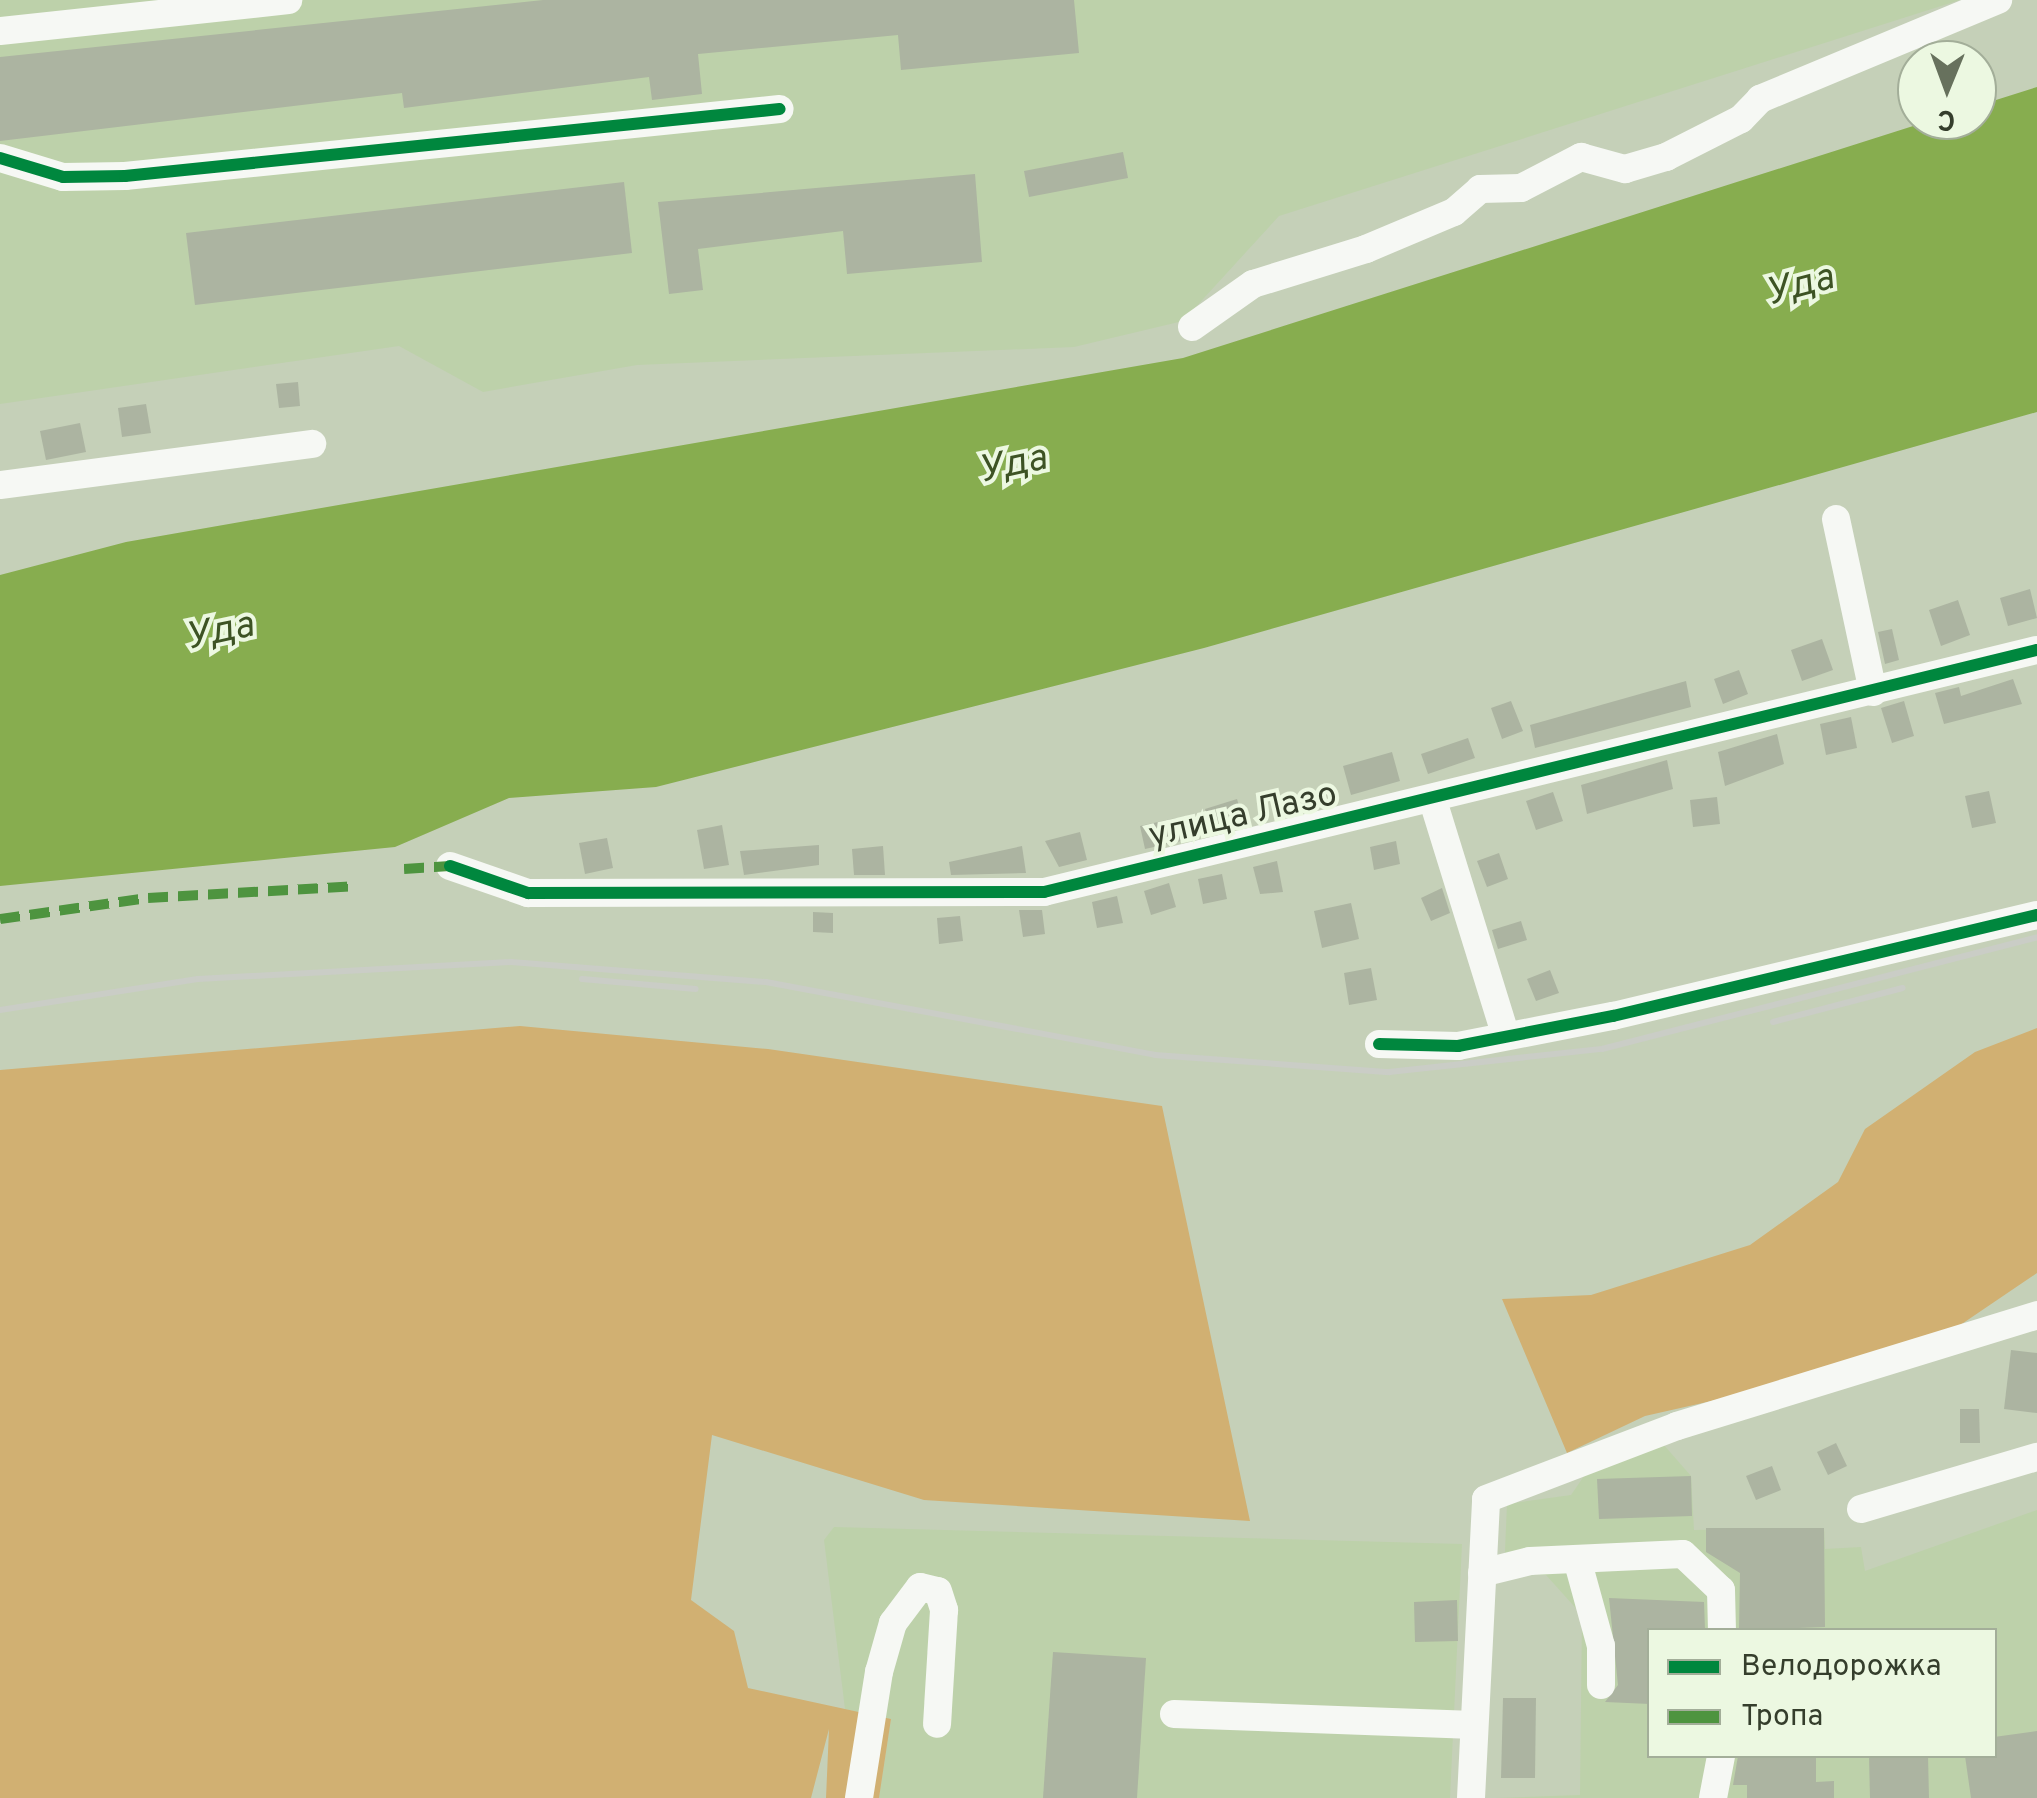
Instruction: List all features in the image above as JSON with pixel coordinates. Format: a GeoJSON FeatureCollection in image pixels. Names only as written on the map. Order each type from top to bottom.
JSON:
{"type":"FeatureCollection","features":[{"type":"Feature","properties":{"kind":"street"},"geometry":{"type":"LineString","coordinates":[[0,31],[288,0]]}},
{"type":"Feature","properties":{"kind":"street"},"geometry":{"type":"LineString","coordinates":[[1192,327],[1253,284],[1366,250],[1454,212],[1480,189],[1521,188],[1581,157],[1625,169],[1666,157],[1741,119],[1760,98],[1998,0]]}},
{"type":"Feature","properties":{"kind":"street"},"geometry":{"type":"LineString","coordinates":[[0,158],[63,176],[125,176],[780,109]]}},
{"type":"Feature","properties":{"kind":"street"},"geometry":{"type":"LineString","coordinates":[[0,486],[312,444]]}},
{"type":"Feature","properties":{"kind":"street"},"geometry":{"type":"LineString","coordinates":[[1836,519],[1873,692]]}},
{"type":"Feature","properties":{"kind":"street","name":"улица Лазо"},"geometry":{"type":"LineString","coordinates":[[450,866],[528,893],[952,899],[1044,892],[1434,804],[2037,650]]}},
{"type":"Feature","properties":{"kind":"street"},"geometry":{"type":"LineString","coordinates":[[1434,804],[1505,1033]]}},
{"type":"Feature","properties":{"kind":"street"},"geometry":{"type":"LineString","coordinates":[[1380,1044],[1458,1046],[1505,1033],[1613,1016],[2037,915]]}},
{"type":"Feature","properties":{"kind":"street"},"geometry":{"type":"LineString","coordinates":[[1471,1798],[1486,1499],[1677,1426],[2037,1315]]}},
{"type":"Feature","properties":{"kind":"street"},"geometry":{"type":"LineString","coordinates":[[1861,1508],[2037,1457]]}},
{"type":"Feature","properties":{"kind":"street"},"geometry":{"type":"LineString","coordinates":[[1482,1574],[1496,1564],[1683,1554],[1722,1600],[1722,1628]]}},
{"type":"Feature","properties":{"kind":"street"},"geometry":{"type":"LineString","coordinates":[[1576,1559],[1601,1646],[1601,1685]]}},
{"type":"Feature","properties":{"kind":"street"},"geometry":{"type":"LineString","coordinates":[[858,1798],[878,1672],[893,1623],[920,1587],[938,1591],[944,1610],[936,1724]]}},
{"type":"Feature","properties":{"kind":"street"},"geometry":{"type":"LineString","coordinates":[[1174,1714],[1474,1725]]}},
{"type":"Feature","properties":{"kind":"street"},"geometry":{"type":"LineString","coordinates":[[1713,1798],[1721,1758]]}},
{"type":"Feature","properties":{"kind":"shaded area"},"geometry":{"type":"Polygon","coordinates":[[[0,0],[1960,0],[1279,216],[1183,321],[1074,347],[637,365],[483,392],[399,346],[0,404],[0,0]]]}},
{"type":"Feature","properties":{"kind":"shaded area"},"geometry":{"type":"Polygon","coordinates":[[[520,1026],[768,1049],[1162,1106],[1250,1521],[924,1500],[712,1435],[691,1600],[734,1631],[748,1688],[891,1719],[879,1798],[826,1798],[829,1729],[811,1798],[0,1798],[0,1070],[520,1026]]]}},
{"type":"Feature","properties":{"kind":"shaded area"},"geometry":{"type":"Polygon","coordinates":[[[2037,1028],[2037,1273],[1916,1355],[1645,1416],[1567,1453],[1502,1299],[1591,1295],[1750,1245],[1838,1182],[1865,1129],[1975,1052],[2037,1028]]]}},
{"type":"Feature","properties":{"kind":"shaded area"},"geometry":{"type":"Polygon","coordinates":[[[1663,1444],[1691,1476],[1694,1530],[1824,1528],[1825,1549],[1861,1547],[1865,1571],[2037,1510],[2037,1798],[1495,1798],[1580,1795],[1582,1615],[1546,1575],[1504,1574],[1507,1504],[1571,1495],[1604,1447],[1663,1444]]]}},
{"type":"Feature","properties":{"kind":"shaded area"},"geometry":{"type":"Polygon","coordinates":[[[834,1527],[1462,1544],[1450,1798],[879,1798],[891,1719],[845,1709],[824,1540],[834,1527]]]}},
{"type":"Feature","properties":{"kind":"water","name":"Уда"},"geometry":{"type":"Polygon","coordinates":[[[2037,87],[2037,412],[1204,648],[656,787],[509,798],[395,847],[0,886],[0,575],[126,542],[1183,358],[1897,131],[1897,140],[1997,140],[1997,100],[2037,87]]]}},
{"type":"Feature","properties":{"kind":"building"},"geometry":{"type":"Polygon","coordinates":[[[543,0],[1074,0],[1079,53],[901,70],[898,35],[698,54],[702,94],[652,100],[649,77],[404,108],[402,93],[0,141],[0,57],[543,0]]]}},
{"type":"Feature","properties":{"kind":"building"},"geometry":{"type":"Polygon","coordinates":[[[1123,152],[1128,178],[1029,197],[1024,171],[1123,152]]]}},
{"type":"Feature","properties":{"kind":"building"},"geometry":{"type":"Polygon","coordinates":[[[975,174],[982,262],[847,274],[843,231],[698,249],[703,290],[669,294],[658,202],[975,174]]]}},
{"type":"Feature","properties":{"kind":"building"},"geometry":{"type":"Polygon","coordinates":[[[624,182],[632,253],[195,305],[186,233],[624,182]]]}},
{"type":"Feature","properties":{"kind":"building"},"geometry":{"type":"Polygon","coordinates":[[[298,382],[300,406],[279,408],[276,384],[298,382]]]}},
{"type":"Feature","properties":{"kind":"building"},"geometry":{"type":"Polygon","coordinates":[[[146,404],[151,433],[122,437],[118,408],[146,404]]]}},
{"type":"Feature","properties":{"kind":"building"},"geometry":{"type":"Polygon","coordinates":[[[80,423],[86,452],[46,460],[40,431],[80,423]]]}},
{"type":"Feature","properties":{"kind":"building"},"geometry":{"type":"Polygon","coordinates":[[[2030,589],[2037,618],[2008,626],[2000,598],[2030,589]]]}},
{"type":"Feature","properties":{"kind":"building"},"geometry":{"type":"Polygon","coordinates":[[[1958,600],[1970,635],[1941,646],[1929,610],[1958,600]]]}},
{"type":"Feature","properties":{"kind":"building"},"geometry":{"type":"Polygon","coordinates":[[[1892,629],[1899,660],[1885,664],[1878,632],[1892,629]]]}},
{"type":"Feature","properties":{"kind":"building"},"geometry":{"type":"Polygon","coordinates":[[[1822,639],[1833,670],[1802,681],[1791,650],[1822,639]]]}},
{"type":"Feature","properties":{"kind":"building"},"geometry":{"type":"Polygon","coordinates":[[[1739,670],[1748,694],[1723,704],[1714,679],[1739,670]]]}},
{"type":"Feature","properties":{"kind":"building"},"geometry":{"type":"Polygon","coordinates":[[[2013,679],[2022,704],[1944,724],[1935,693],[1959,687],[1961,696],[2013,679]]]}},
{"type":"Feature","properties":{"kind":"building"},"geometry":{"type":"Polygon","coordinates":[[[1686,681],[1691,707],[1535,748],[1530,725],[1686,681]]]}},
{"type":"Feature","properties":{"kind":"building"},"geometry":{"type":"Polygon","coordinates":[[[1511,701],[1523,731],[1502,739],[1491,708],[1511,701]]]}},
{"type":"Feature","properties":{"kind":"building"},"geometry":{"type":"Polygon","coordinates":[[[1904,701],[1914,736],[1892,743],[1881,708],[1904,701]]]}},
{"type":"Feature","properties":{"kind":"building"},"geometry":{"type":"Polygon","coordinates":[[[1851,717],[1857,748],[1826,755],[1820,724],[1851,717]]]}},
{"type":"Feature","properties":{"kind":"building"},"geometry":{"type":"Polygon","coordinates":[[[1777,734],[1784,764],[1725,786],[1718,752],[1777,734]]]}},
{"type":"Feature","properties":{"kind":"building"},"geometry":{"type":"Polygon","coordinates":[[[1468,738],[1475,758],[1428,774],[1421,754],[1468,738]]]}},
{"type":"Feature","properties":{"kind":"building"},"geometry":{"type":"Polygon","coordinates":[[[1392,752],[1400,781],[1351,795],[1343,766],[1392,752]]]}},
{"type":"Feature","properties":{"kind":"building"},"geometry":{"type":"Polygon","coordinates":[[[1667,760],[1673,789],[1587,814],[1581,785],[1667,760]]]}},
{"type":"Feature","properties":{"kind":"building"},"geometry":{"type":"Polygon","coordinates":[[[1989,791],[1996,823],[1972,828],[1965,796],[1989,791]]]}},
{"type":"Feature","properties":{"kind":"building"},"geometry":{"type":"Polygon","coordinates":[[[1553,792],[1563,821],[1536,830],[1526,801],[1553,792]]]}},
{"type":"Feature","properties":{"kind":"building"},"geometry":{"type":"Polygon","coordinates":[[[1717,797],[1720,824],[1693,827],[1690,800],[1717,797]]]}},
{"type":"Feature","properties":{"kind":"building"},"geometry":{"type":"Polygon","coordinates":[[[1237,799],[1244,823],[1212,833],[1205,809],[1237,799]]]}},
{"type":"Feature","properties":{"kind":"building"},"geometry":{"type":"Polygon","coordinates":[[[1176,818],[1181,841],[1145,849],[1140,826],[1176,818]]]}},
{"type":"Feature","properties":{"kind":"building"},"geometry":{"type":"Polygon","coordinates":[[[722,825],[729,865],[704,869],[697,830],[722,825]]]}},
{"type":"Feature","properties":{"kind":"building"},"geometry":{"type":"Polygon","coordinates":[[[1080,832],[1087,860],[1059,867],[1045,841],[1080,832]]]}},
{"type":"Feature","properties":{"kind":"building"},"geometry":{"type":"Polygon","coordinates":[[[607,838],[613,868],[585,874],[579,843],[607,838]]]}},
{"type":"Feature","properties":{"kind":"building"},"geometry":{"type":"Polygon","coordinates":[[[1396,841],[1400,864],[1374,870],[1370,847],[1396,841]]]}},
{"type":"Feature","properties":{"kind":"building"},"geometry":{"type":"Polygon","coordinates":[[[819,845],[819,865],[744,875],[740,851],[819,845]]]}},
{"type":"Feature","properties":{"kind":"building"},"geometry":{"type":"Polygon","coordinates":[[[883,846],[885,875],[854,875],[852,849],[883,846]]]}},
{"type":"Feature","properties":{"kind":"building"},"geometry":{"type":"Polygon","coordinates":[[[1022,846],[1026,873],[951,875],[949,862],[1022,846]]]}},
{"type":"Feature","properties":{"kind":"building"},"geometry":{"type":"Polygon","coordinates":[[[1499,853],[1508,879],[1487,887],[1477,861],[1499,853]]]}},
{"type":"Feature","properties":{"kind":"building"},"geometry":{"type":"Polygon","coordinates":[[[1277,861],[1283,892],[1260,894],[1253,867],[1277,861]]]}},
{"type":"Feature","properties":{"kind":"building"},"geometry":{"type":"Polygon","coordinates":[[[1222,874],[1227,899],[1203,904],[1198,879],[1222,874]]]}},
{"type":"Feature","properties":{"kind":"building"},"geometry":{"type":"Polygon","coordinates":[[[1169,883],[1176,907],[1151,915],[1144,891],[1169,883]]]}},
{"type":"Feature","properties":{"kind":"building"},"geometry":{"type":"Polygon","coordinates":[[[1442,888],[1450,913],[1431,921],[1421,898],[1442,888]]]}},
{"type":"Feature","properties":{"kind":"building"},"geometry":{"type":"Polygon","coordinates":[[[1117,896],[1123,923],[1097,928],[1092,902],[1117,896]]]}},
{"type":"Feature","properties":{"kind":"building"},"geometry":{"type":"Polygon","coordinates":[[[1351,903],[1359,939],[1322,948],[1314,911],[1351,903]]]}},
{"type":"Feature","properties":{"kind":"building"},"geometry":{"type":"Polygon","coordinates":[[[1019,910],[1042,910],[1045,934],[1023,937],[1019,910]]]}},
{"type":"Feature","properties":{"kind":"building"},"geometry":{"type":"Polygon","coordinates":[[[813,912],[833,913],[833,933],[813,932],[813,912]]]}},
{"type":"Feature","properties":{"kind":"building"},"geometry":{"type":"Polygon","coordinates":[[[960,916],[963,941],[939,944],[937,918],[960,916]]]}},
{"type":"Feature","properties":{"kind":"building"},"geometry":{"type":"Polygon","coordinates":[[[1521,921],[1527,940],[1498,949],[1492,930],[1521,921]]]}},
{"type":"Feature","properties":{"kind":"building"},"geometry":{"type":"Polygon","coordinates":[[[1371,968],[1377,1000],[1349,1005],[1344,973],[1371,968]]]}},
{"type":"Feature","properties":{"kind":"building"},"geometry":{"type":"Polygon","coordinates":[[[1550,970],[1559,993],[1536,1001],[1527,979],[1550,970]]]}},
{"type":"Feature","properties":{"kind":"building"},"geometry":{"type":"Polygon","coordinates":[[[2011,1350],[2037,1353],[2037,1413],[2004,1409],[2011,1350]]]}},
{"type":"Feature","properties":{"kind":"building"},"geometry":{"type":"Polygon","coordinates":[[[1960,1409],[1979,1409],[1980,1443],[1960,1443],[1960,1409]]]}},
{"type":"Feature","properties":{"kind":"building"},"geometry":{"type":"Polygon","coordinates":[[[1836,1443],[1847,1466],[1828,1475],[1817,1452],[1836,1443]]]}},
{"type":"Feature","properties":{"kind":"building"},"geometry":{"type":"Polygon","coordinates":[[[1772,1466],[1781,1490],[1756,1500],[1746,1476],[1772,1466]]]}},
{"type":"Feature","properties":{"kind":"building"},"geometry":{"type":"Polygon","coordinates":[[[1691,1476],[1692,1516],[1599,1519],[1597,1479],[1691,1476]]]}},
{"type":"Feature","properties":{"kind":"building"},"geometry":{"type":"Polygon","coordinates":[[[1706,1528],[1824,1528],[1825,1627],[1739,1628],[1740,1573],[1706,1552],[1706,1528]]]}},
{"type":"Feature","properties":{"kind":"building"},"geometry":{"type":"Polygon","coordinates":[[[1609,1598],[1704,1602],[1705,1628],[1647,1628],[1647,1704],[1605,1702],[1618,1685],[1609,1598]]]}},
{"type":"Feature","properties":{"kind":"building"},"geometry":{"type":"Polygon","coordinates":[[[1457,1600],[1458,1641],[1415,1642],[1414,1602],[1457,1600]]]}},
{"type":"Feature","properties":{"kind":"building"},"geometry":{"type":"Polygon","coordinates":[[[1053,1652],[1146,1658],[1137,1798],[1043,1798],[1053,1652]]]}},
{"type":"Feature","properties":{"kind":"building"},"geometry":{"type":"Polygon","coordinates":[[[1503,1698],[1536,1698],[1535,1778],[1501,1778],[1503,1698]]]}},
{"type":"Feature","properties":{"kind":"building"},"geometry":{"type":"Polygon","coordinates":[[[2037,1731],[2037,1798],[1971,1798],[1965,1758],[1997,1758],[1997,1737],[2037,1731]]]}},
{"type":"Feature","properties":{"kind":"building"},"geometry":{"type":"Polygon","coordinates":[[[1738,1758],[1816,1758],[1816,1782],[1834,1781],[1834,1798],[1747,1798],[1747,1785],[1733,1785],[1738,1758]]]}},
{"type":"Feature","properties":{"kind":"building"},"geometry":{"type":"Polygon","coordinates":[[[1869,1758],[1928,1758],[1929,1798],[1870,1798],[1869,1758]]]}},
{"type":"Feature","properties":{"kind":"railway"},"geometry":{"type":"LineString","coordinates":[[0,1010],[198,979],[511,962],[766,982],[1155,1055],[1389,1072],[1602,1049],[2037,937]]}},
{"type":"Feature","properties":{"kind":"railway"},"geometry":{"type":"LineString","coordinates":[[582,979],[696,989]]}},
{"type":"Feature","properties":{"kind":"railway"},"geometry":{"type":"LineString","coordinates":[[1773,1022],[1903,988]]}},
{"type":"Feature","properties":{"kind":"marked path"},"geometry":{"type":"LineString","coordinates":[[404,869],[450,866]]}},
{"type":"Feature","properties":{"kind":"marked path"},"geometry":{"type":"LineString","coordinates":[[0,919],[148,898],[354,886]]}},
{"type":"Feature","properties":{"kind":"cycle path"},"geometry":{"type":"LineString","coordinates":[[0,158],[63,177],[125,176],[780,109]]}},
{"type":"Feature","properties":{"kind":"cycle path"},"geometry":{"type":"LineString","coordinates":[[450,866],[528,893],[1044,892],[2037,650]]}},
{"type":"Feature","properties":{"kind":"cycle path"},"geometry":{"type":"LineString","coordinates":[[1379,1044],[1458,1046],[1613,1016],[2037,915]]}}]}
